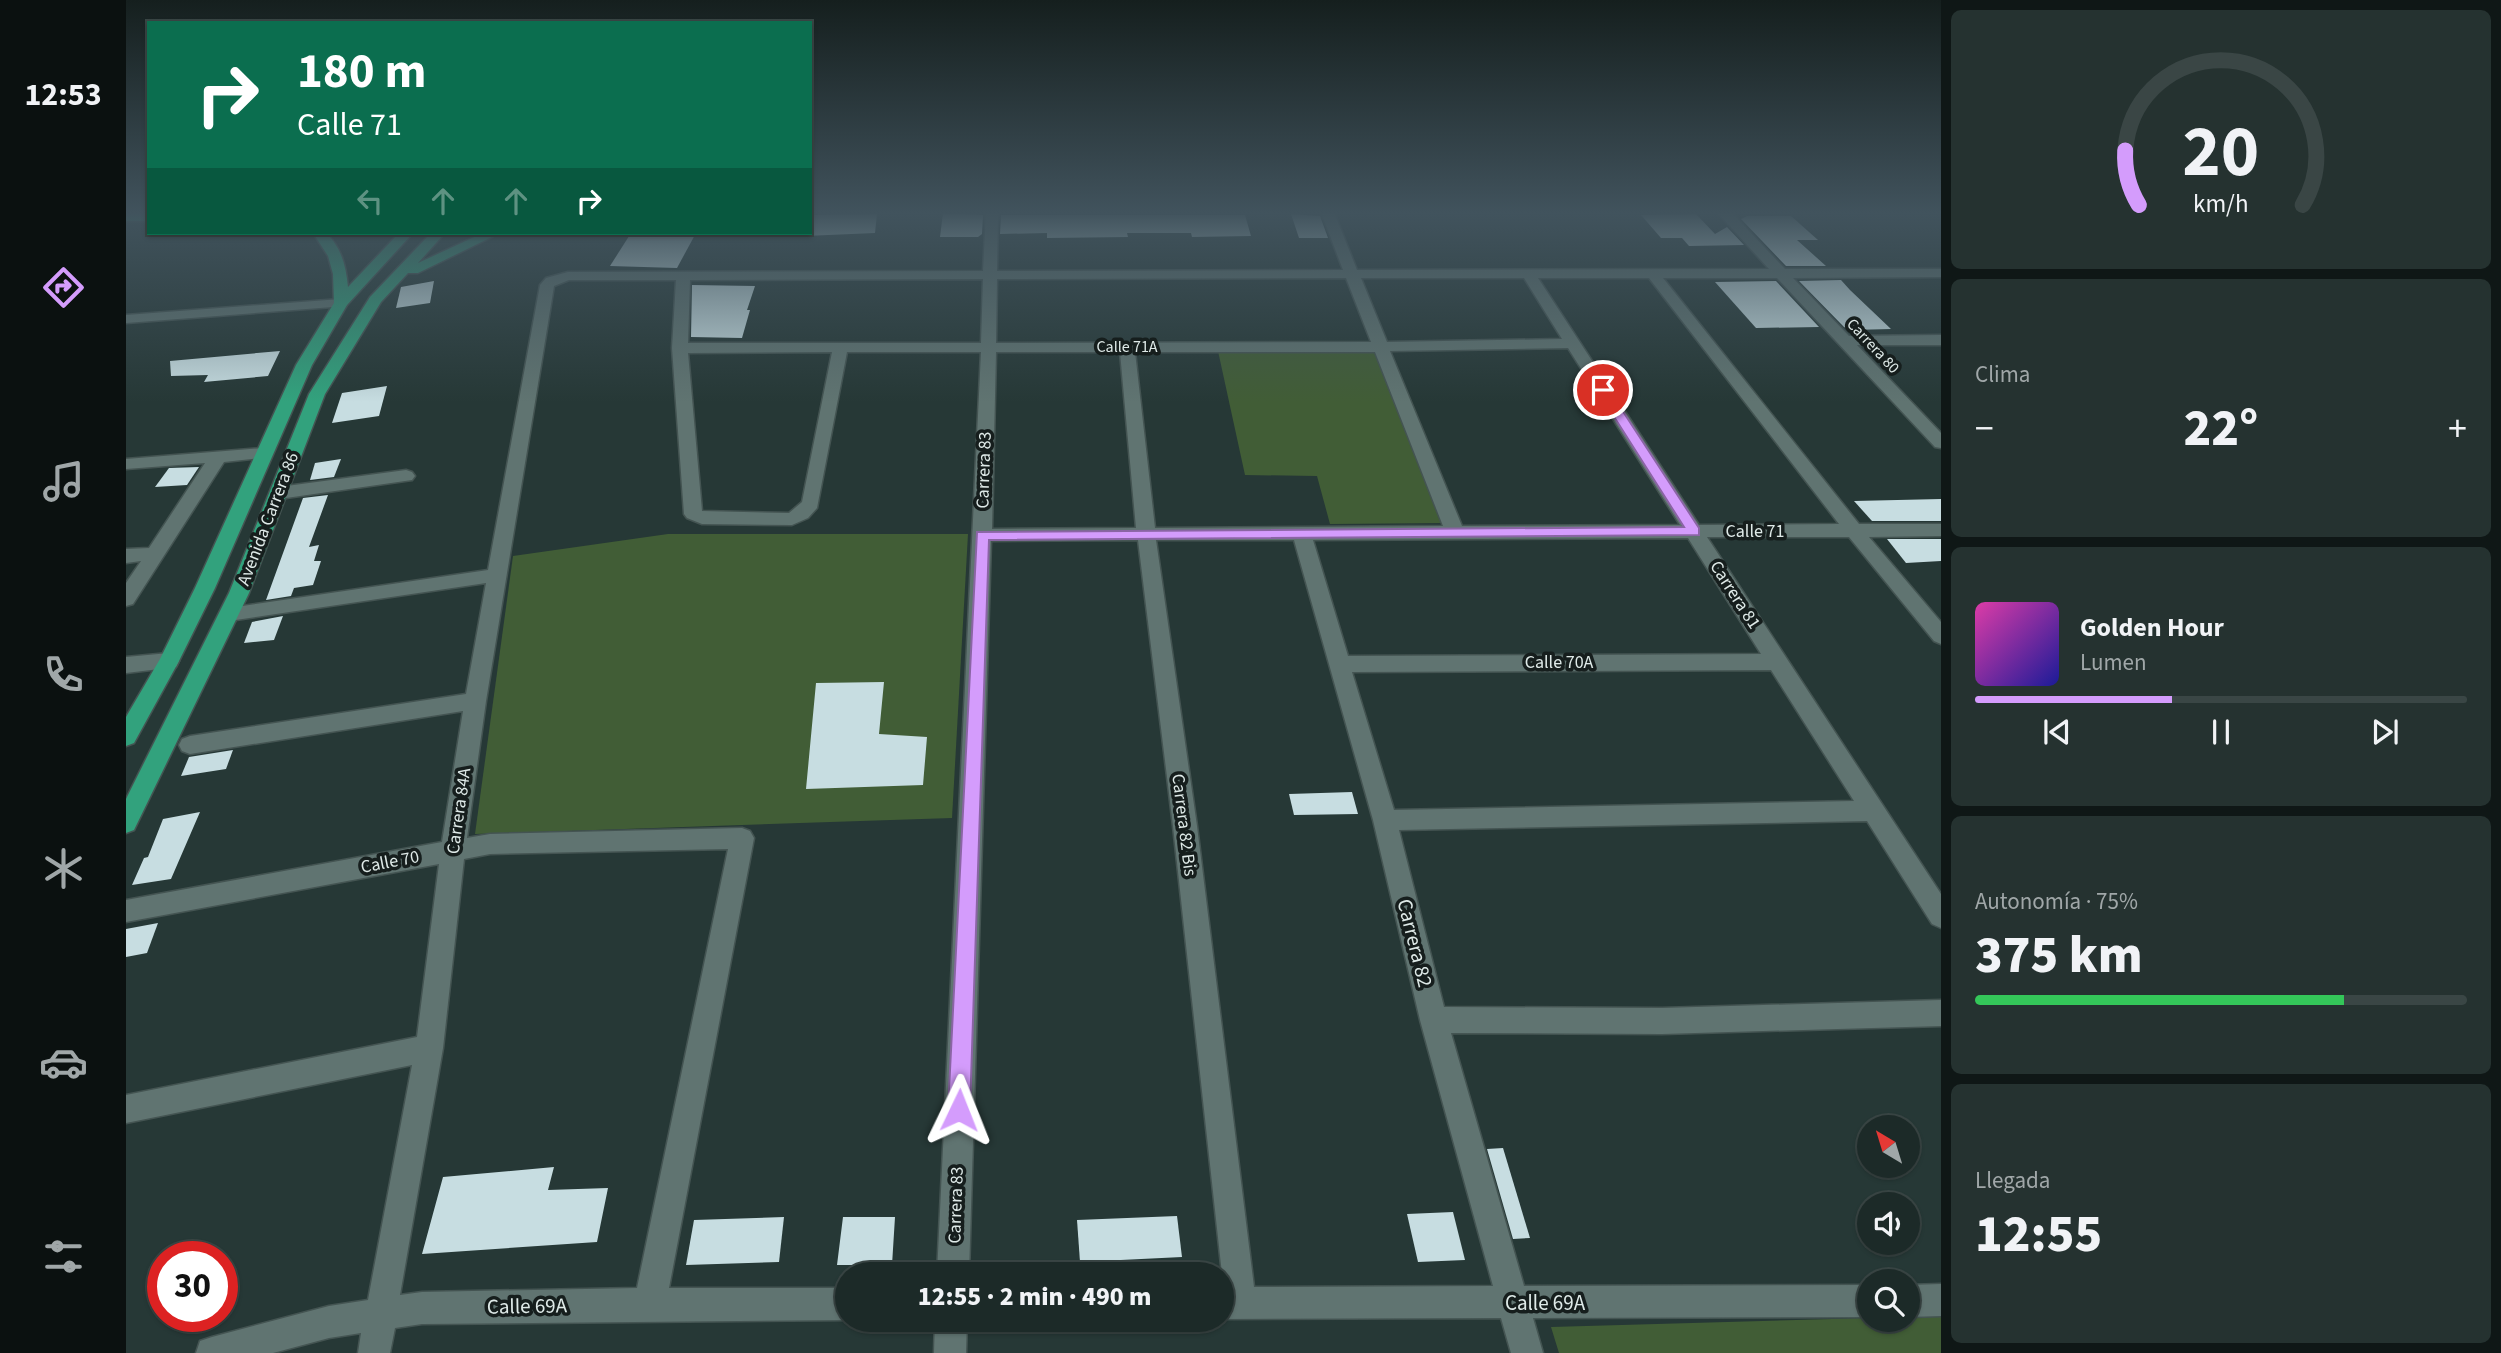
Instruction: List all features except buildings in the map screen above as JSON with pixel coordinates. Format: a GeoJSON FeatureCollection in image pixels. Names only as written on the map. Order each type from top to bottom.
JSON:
{"type":"FeatureCollection","features":[{"type":"Feature","properties":{"kind":"main road"},"geometry":{"type":"LineString","coordinates":[[338,275],[341,303]]}},
{"type":"Feature","properties":{"kind":"main road","name":"Avenida Carrera 86"},"geometry":{"type":"LineString","coordinates":[[126,737],[169,661],[205,589],[304,365],[341,303],[367,275]]}},
{"type":"Feature","properties":{"kind":"main road","name":"Avenida Carrera 86"},"geometry":{"type":"LineString","coordinates":[[126,823],[229,614],[317,394],[368,310],[399,275]]}},
{"type":"Feature","properties":{"kind":"main road"},"geometry":{"type":"LineString","coordinates":[[396,278],[402,275]]}},
{"type":"Feature","properties":{"kind":"street"},"geometry":{"type":"LineString","coordinates":[[815,275],[683,276],[681,348],[693,514],[702,518],[792,519],[802,514],[811,504],[840,348]]}},
{"type":"Feature","properties":{"kind":"street","name":"Carrera 83"},"geometry":{"type":"LineString","coordinates":[[953,1262],[991,275]]}},
{"type":"Feature","properties":{"kind":"street"},"geometry":{"type":"LineString","coordinates":[[1354,275],[1455,533]]}},
{"type":"Feature","properties":{"kind":"street","name":"Carrera 81"},"geometry":{"type":"LineString","coordinates":[[1529,275],[1941,916]]}},
{"type":"Feature","properties":{"kind":"street"},"geometry":{"type":"LineString","coordinates":[[1654,275],[1854,530],[1941,636]]}},
{"type":"Feature","properties":{"kind":"street","name":"Carrera 80"},"geometry":{"type":"LineString","coordinates":[[1782,275],[1844,341],[1933,427],[1941,443]]}},
{"type":"Feature","properties":{"kind":"street","name":"Carrera 84A"},"geometry":{"type":"LineString","coordinates":[[374,1353],[429,1048],[453,850],[475,701],[547,285],[560,277],[683,276]]}},
{"type":"Feature","properties":{"kind":"street"},"geometry":{"type":"LineString","coordinates":[[126,319],[341,303]]}},
{"type":"Feature","properties":{"kind":"street"},"geometry":{"type":"LineString","coordinates":[[1844,341],[1941,340]]}},
{"type":"Feature","properties":{"kind":"street","name":"Calle 71A"},"geometry":{"type":"LineString","coordinates":[[681,348],[1382,347],[1573,343]]}},
{"type":"Feature","properties":{"kind":"street","name":"Carrera 82 Bis"},"geometry":{"type":"LineString","coordinates":[[1128,347],[1146,534],[1185,826],[1227,1262]]}},
{"type":"Feature","properties":{"kind":"street"},"geometry":{"type":"LineString","coordinates":[[126,464],[263,453]]}},
{"type":"Feature","properties":{"kind":"street"},"geometry":{"type":"LineString","coordinates":[[126,599],[218,457]]}},
{"type":"Feature","properties":{"kind":"street"},"geometry":{"type":"LineString","coordinates":[[279,493],[406,475]]}},
{"type":"Feature","properties":{"kind":"street","name":"Calle 71"},"geometry":{"type":"LineString","coordinates":[[982,535],[1941,530]]}},
{"type":"Feature","properties":{"kind":"street","name":"Carrera 82"},"geometry":{"type":"LineString","coordinates":[[1302,534],[1385,820],[1434,1020],[1527,1353]]}},
{"type":"Feature","properties":{"kind":"street"},"geometry":{"type":"LineString","coordinates":[[126,556],[155,554]]}},
{"type":"Feature","properties":{"kind":"street"},"geometry":{"type":"LineString","coordinates":[[229,614],[497,575]]}},
{"type":"Feature","properties":{"kind":"street"},"geometry":{"type":"LineString","coordinates":[[126,665],[169,661]]}},
{"type":"Feature","properties":{"kind":"street","name":"Calle 70A"},"geometry":{"type":"LineString","coordinates":[[1339,664],[1778,662]]}},
{"type":"Feature","properties":{"kind":"street"},"geometry":{"type":"LineString","coordinates":[[190,745],[475,701]]}},
{"type":"Feature","properties":{"kind":"street"},"geometry":{"type":"LineString","coordinates":[[1385,820],[1873,811]]}},
{"type":"Feature","properties":{"kind":"street","name":"Calle 70"},"geometry":{"type":"LineString","coordinates":[[126,911],[490,844],[742,838],[650,1304]]}},
{"type":"Feature","properties":{"kind":"street"},"geometry":{"type":"LineString","coordinates":[[1434,1020],[1662,1021],[1941,1013]]}},
{"type":"Feature","properties":{"kind":"street"},"geometry":{"type":"LineString","coordinates":[[126,1109],[429,1048]]}},
{"type":"Feature","properties":{"kind":"street"},"geometry":{"type":"LineString","coordinates":[[1920,1301],[1941,1300]]}},
{"type":"Feature","properties":{"kind":"street","name":"Calle 69A"},"geometry":{"type":"LineString","coordinates":[[1234,1303],[1857,1301]]}},
{"type":"Feature","properties":{"kind":"street","name":"Calle 69A"},"geometry":{"type":"LineString","coordinates":[[212,1353],[329,1322],[380,1312],[422,1308],[835,1304]]}},
{"type":"Feature","properties":{"kind":"street"},"geometry":{"type":"LineString","coordinates":[[950,1353],[951,1332]]}},
{"type":"Feature","properties":{"kind":"green space"},"geometry":{"type":"Polygon","coordinates":[[[1218,351],[1377,351],[1448,523],[1330,524],[1317,476],[1245,475],[1218,351]]]}},
{"type":"Feature","properties":{"kind":"green space"},"geometry":{"type":"Polygon","coordinates":[[[668,534],[968,534],[952,818],[475,834],[513,556],[668,534]]]}},
{"type":"Feature","properties":{"kind":"green space"},"geometry":{"type":"Polygon","coordinates":[[[1941,1316],[1941,1353],[1559,1353],[1551,1327],[1857,1318],[1857,1332],[1920,1332],[1920,1317],[1941,1316]]]}},
{"type":"Feature","properties":{"kind":"route"},"geometry":{"type":"LineString","coordinates":[[959,1110],[982,535],[1694,531],[1603,390]]}}]}
